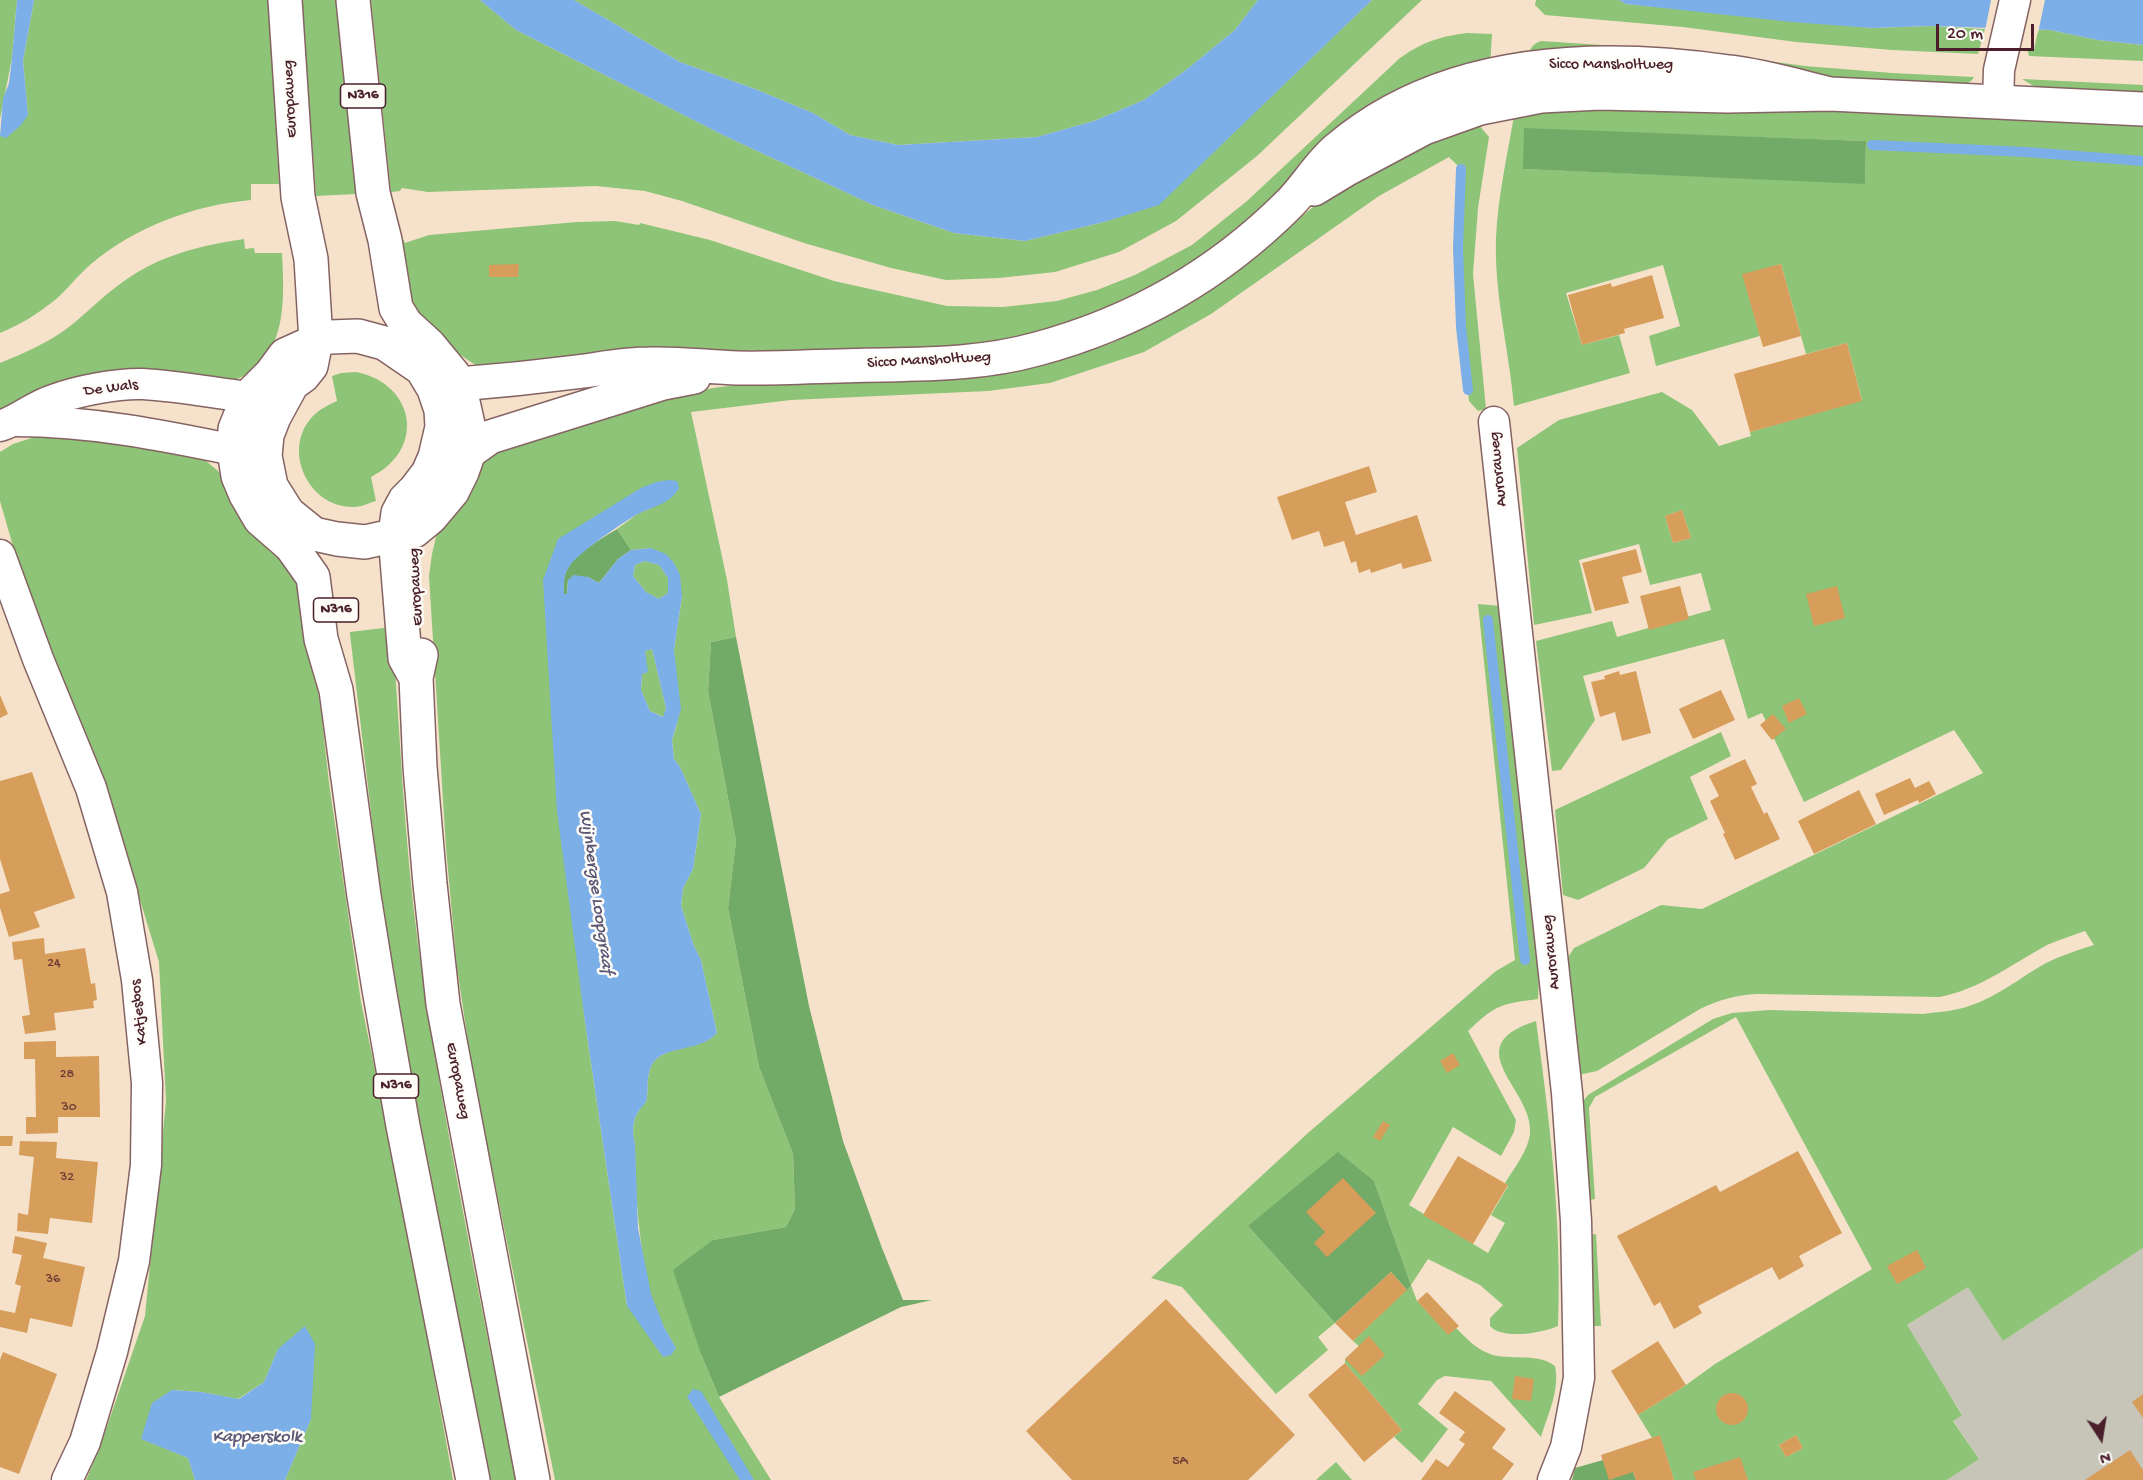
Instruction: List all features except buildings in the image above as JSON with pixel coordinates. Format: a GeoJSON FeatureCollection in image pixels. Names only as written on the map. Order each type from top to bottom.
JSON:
{"type":"FeatureCollection","features":[{"type":"Feature","properties":{"kind":"main road","name":"Europaweg"},"geometry":{"type":"LineString","coordinates":[[285,0],[301,245],[311,259],[316,341]]}},
{"type":"Feature","properties":{"kind":"main road","name":"N316"},"geometry":{"type":"LineString","coordinates":[[352,0],[378,241],[376,314],[384,343]]}},
{"type":"Feature","properties":{"kind":"main road","name":"Sicco Mansholtweg"},"geometry":{"type":"LineString","coordinates":[[447,386],[646,363],[740,368],[956,363],[1034,351],[1089,334],[1139,313],[1182,290],[1228,256],[1290,203],[1333,152],[1365,126],[1398,107],[1445,87],[1496,73],[1541,66],[1577,64],[1667,65],[1733,72],[1830,94],[2143,109]]}},
{"type":"Feature","properties":{"kind":"main road","name":"N316"},"geometry":{"type":"LineString","coordinates":[[378,241],[396,308],[406,324],[443,359],[447,386],[469,429],[469,452],[462,472],[452,492],[431,517],[405,533],[365,542],[337,539],[302,540],[261,519],[246,495],[238,476],[234,450],[235,429],[248,397],[271,374],[285,355],[330,337],[358,336],[384,343],[447,386]]}},
{"type":"Feature","properties":{"kind":"main road","name":"Europaweg"},"geometry":{"type":"LineString","coordinates":[[285,355],[295,334],[297,321],[292,261],[301,245]]}},
{"type":"Feature","properties":{"kind":"main road","name":"N316"},"geometry":{"type":"LineString","coordinates":[[316,341],[311,366],[292,384],[274,417],[267,435],[266,462],[271,486],[302,540],[313,577],[321,639],[336,690],[379,989],[403,1126],[473,1480]]}},
{"type":"Feature","properties":{"kind":"main road","name":"Sicco Mansholtweg"},"geometry":{"type":"LineString","coordinates":[[469,452],[490,437],[663,383],[740,368]]}},
{"type":"Feature","properties":{"kind":"main road","name":"N316"},"geometry":{"type":"LineString","coordinates":[[405,533],[398,513],[405,500],[428,473],[435,457],[442,427],[441,410],[447,386]]}},
{"type":"Feature","properties":{"kind":"main road"},"geometry":{"type":"LineString","coordinates":[[234,450],[266,462]]}},
{"type":"Feature","properties":{"kind":"main road","name":"Europaweg"},"geometry":{"type":"LineString","coordinates":[[405,533],[421,658],[416,678],[429,884],[442,1004],[533,1480]]}},
{"type":"Feature","properties":{"kind":"street"},"geometry":{"type":"LineString","coordinates":[[1998,103],[1999,70],[2015,0]]}},
{"type":"Feature","properties":{"kind":"street","name":"De Wals"},"geometry":{"type":"LineString","coordinates":[[8,424],[54,399],[92,390],[141,384],[248,397]]}},
{"type":"Feature","properties":{"kind":"street","name":"De Wals"},"geometry":{"type":"LineString","coordinates":[[8,424],[65,422],[139,430],[234,450]]}},
{"type":"Feature","properties":{"kind":"street","name":"Auroraweg"},"geometry":{"type":"LineString","coordinates":[[1494,422],[1567,1093],[1576,1221],[1579,1378],[1566,1447],[1553,1480]]}},
{"type":"Feature","properties":{"kind":"street","name":"Katjesbos"},"geometry":{"type":"LineString","coordinates":[[0,555],[91,788],[122,892],[137,980],[147,1083],[146,1165],[134,1261],[112,1352],[86,1442],[67,1480]]}},
{"type":"Feature","properties":{"kind":"shaded area"},"geometry":{"type":"Polygon","coordinates":[[[2143,1248],[2143,1480],[1947,1480],[1979,1459],[1953,1420],[1962,1414],[1906,1326],[1969,1286],[2003,1341],[2143,1248]]]}},
{"type":"Feature","properties":{"kind":"green space"},"geometry":{"type":"Polygon","coordinates":[[[0,0],[17,0],[12,58],[0,119],[0,0]]]}},
{"type":"Feature","properties":{"kind":"green space"},"geometry":{"type":"Polygon","coordinates":[[[34,0],[269,0],[279,184],[251,184],[251,200],[187,213],[166,220],[127,239],[91,264],[49,305],[0,333],[0,136],[6,137],[28,115],[23,61],[34,0]]]}},
{"type":"Feature","properties":{"kind":"green space"},"geometry":{"type":"Polygon","coordinates":[[[302,0],[336,0],[356,194],[316,196],[302,0]]]}},
{"type":"Feature","properties":{"kind":"green space"},"geometry":{"type":"Polygon","coordinates":[[[371,0],[480,0],[516,30],[725,136],[873,205],[954,233],[1025,241],[1104,222],[1159,204],[1372,0],[1422,0],[1257,156],[1176,221],[1119,252],[1055,272],[999,278],[946,280],[891,268],[804,243],[682,201],[645,191],[596,186],[428,192],[402,188],[400,191],[391,192],[371,0]]]}},
{"type":"Feature","properties":{"kind":"green space"},"geometry":{"type":"Polygon","coordinates":[[[574,0],[1258,0],[1235,30],[1186,70],[1144,100],[1094,121],[1037,137],[898,145],[850,135],[813,113],[680,62],[574,0]]]}},
{"type":"Feature","properties":{"kind":"green space"},"geometry":{"type":"Polygon","coordinates":[[[1536,0],[1619,0],[1626,4],[1872,28],[1931,26],[1985,29],[1978,54],[1892,50],[1796,42],[1683,27],[1545,15],[1535,5],[1536,0]]]}},
{"type":"Feature","properties":{"kind":"green space"},"geometry":{"type":"Polygon","coordinates":[[[2038,30],[2143,45],[2143,61],[2029,56],[2027,49],[2034,50],[2038,30]]]}},
{"type":"Feature","properties":{"kind":"green space"},"geometry":{"type":"Polygon","coordinates":[[[1467,33],[1492,34],[1490,66],[1304,166],[1238,229],[1194,264],[1131,300],[1044,331],[987,344],[681,352],[482,368],[453,349],[433,331],[411,303],[403,282],[395,239],[403,239],[405,243],[429,235],[577,222],[615,221],[639,225],[640,223],[710,240],[834,281],[947,306],[1003,307],[1057,301],[1097,290],[1135,275],[1192,245],[1247,201],[1400,58],[1431,41],[1467,33]]]}},
{"type":"Feature","properties":{"kind":"green space"},"geometry":{"type":"Polygon","coordinates":[[[1541,41],[1694,51],[1805,66],[1974,77],[1967,83],[1951,85],[1527,58],[1531,48],[1541,41]]]}},
{"type":"Feature","properties":{"kind":"green space"},"geometry":{"type":"Polygon","coordinates":[[[2022,79],[2143,85],[2143,94],[2037,88],[2022,79]]]}},
{"type":"Feature","properties":{"kind":"green space"},"geometry":{"type":"Polygon","coordinates":[[[1530,108],[1794,110],[2143,125],[2143,1248],[2003,1341],[1968,1287],[1907,1325],[1962,1415],[1953,1421],[1979,1459],[1947,1480],[1674,1480],[1660,1436],[1652,1438],[1638,1415],[1715,1364],[1872,1269],[1736,1017],[1595,1097],[1589,1108],[1595,1199],[1589,1200],[1581,1104],[1588,1095],[1713,1019],[1732,1013],[1769,1010],[1923,1014],[1964,1008],[1999,992],[2046,963],[2094,945],[2085,931],[2082,932],[2047,945],[1968,989],[1939,997],[1757,994],[1728,998],[1700,1009],[1597,1071],[1578,1075],[1567,959],[1574,948],[1661,905],[1702,909],[1983,773],[1954,730],[1804,802],[1762,713],[1748,719],[1724,639],[1583,676],[1595,720],[1561,770],[1552,771],[1536,641],[1612,621],[1617,637],[1711,610],[1701,573],[1650,585],[1639,544],[1579,560],[1592,613],[1534,625],[1517,448],[1559,420],[1662,392],[1692,410],[1719,446],[1751,436],[1750,432],[1862,400],[1847,343],[1806,354],[1781,264],[1743,275],[1760,336],[1656,366],[1649,336],[1680,326],[1663,265],[1566,293],[1582,345],[1619,335],[1630,373],[1514,406],[1499,301],[1496,238],[1501,190],[1515,110],[1530,108]],[[1524,129],[1524,169],[1865,183],[1866,141],[1524,129]],[[1682,510],[1665,516],[1673,543],[1691,538],[1682,510]],[[1796,1435],[1779,1445],[1786,1457],[1803,1448],[1796,1435]]]}},
{"type":"Feature","properties":{"kind":"green space"},"geometry":{"type":"Polygon","coordinates":[[[1479,125],[1489,137],[1478,208],[1473,274],[1486,409],[1478,411],[1469,401],[1461,327],[1458,248],[1461,169],[1449,157],[1379,196],[1211,314],[1144,352],[1050,383],[988,391],[791,400],[691,412],[727,580],[736,637],[711,642],[708,691],[736,841],[728,908],[759,1067],[793,1154],[795,1209],[786,1227],[713,1240],[701,1354],[719,1397],[771,1480],[555,1480],[473,1074],[457,968],[446,848],[429,576],[436,537],[475,469],[491,451],[523,439],[687,393],[713,388],[752,383],[998,373],[1034,368],[1075,356],[1112,343],[1192,302],[1240,267],[1335,189],[1396,152],[1479,125]],[[656,507],[558,539],[573,919],[585,1022],[627,1306],[676,1348],[655,1307],[646,1275],[638,1219],[633,1126],[637,1113],[646,1102],[649,1073],[655,1061],[670,1051],[700,1043],[717,1033],[701,960],[681,906],[683,888],[693,869],[701,814],[680,767],[674,759],[672,740],[677,724],[674,650],[682,596],[651,548],[631,550],[617,529],[639,513],[656,507]]]}},
{"type":"Feature","properties":{"kind":"green space"},"geometry":{"type":"Polygon","coordinates":[[[1524,128],[1866,141],[1865,184],[1523,169],[1524,128]]]}},
{"type":"Feature","properties":{"kind":"green space"},"geometry":{"type":"Polygon","coordinates":[[[244,239],[245,249],[254,248],[255,253],[282,253],[283,274],[282,313],[278,332],[271,348],[260,363],[245,375],[225,384],[0,411],[0,363],[61,333],[119,284],[154,263],[213,244],[244,239]]]}},
{"type":"Feature","properties":{"kind":"green space"},"geometry":{"type":"Polygon","coordinates":[[[356,372],[376,379],[391,390],[402,403],[407,419],[406,435],[400,451],[389,465],[371,477],[376,501],[354,507],[338,505],[324,498],[312,487],[304,474],[299,444],[304,429],[313,416],[324,407],[337,401],[332,376],[356,372]]]}},
{"type":"Feature","properties":{"kind":"green space"},"geometry":{"type":"Polygon","coordinates":[[[47,433],[199,455],[218,471],[231,488],[268,548],[287,567],[301,592],[321,710],[329,783],[361,1002],[406,1221],[453,1480],[285,1480],[311,1419],[278,1349],[264,1382],[238,1399],[201,1392],[172,1390],[142,1439],[188,1458],[195,1480],[86,1480],[100,1447],[145,1316],[166,1101],[159,962],[113,812],[42,647],[0,501],[0,452],[13,444],[47,433]]]}},
{"type":"Feature","properties":{"kind":"green space"},"geometry":{"type":"Polygon","coordinates":[[[617,529],[631,550],[618,559],[599,583],[588,577],[568,580],[567,594],[564,594],[565,575],[573,561],[617,529]]]}},
{"type":"Feature","properties":{"kind":"green space"},"geometry":{"type":"Polygon","coordinates":[[[645,561],[659,565],[668,578],[668,593],[659,599],[646,592],[633,576],[635,565],[645,561]]]}},
{"type":"Feature","properties":{"kind":"green space"},"geometry":{"type":"Polygon","coordinates":[[[1478,604],[1501,606],[1539,977],[1538,999],[1499,1007],[1468,1031],[1516,1120],[1514,1132],[1501,1156],[1453,1127],[1409,1205],[1488,1253],[1505,1223],[1491,1215],[1508,1186],[1505,1183],[1524,1153],[1530,1134],[1528,1118],[1522,1101],[1504,1071],[1499,1057],[1501,1043],[1512,1032],[1536,1021],[1554,1173],[1559,1288],[1558,1326],[1523,1334],[1496,1330],[1490,1326],[1490,1318],[1503,1305],[1480,1285],[1428,1259],[1411,1285],[1374,1181],[1248,1226],[1335,1323],[1318,1337],[1328,1350],[1276,1394],[1182,1287],[1151,1278],[1308,1133],[1496,971],[1515,960],[1478,604]]]}},
{"type":"Feature","properties":{"kind":"green space"},"geometry":{"type":"Polygon","coordinates":[[[392,627],[406,825],[418,944],[451,1146],[516,1480],[490,1480],[409,1065],[378,872],[350,632],[392,627]]]}},
{"type":"Feature","properties":{"kind":"green space"},"geometry":{"type":"Polygon","coordinates":[[[736,637],[809,1006],[843,1141],[903,1300],[932,1300],[901,1307],[719,1397],[701,1354],[673,1270],[713,1240],[786,1227],[795,1209],[793,1154],[759,1067],[728,908],[736,841],[708,691],[711,642],[736,637]]]}},
{"type":"Feature","properties":{"kind":"green space"},"geometry":{"type":"Polygon","coordinates":[[[652,649],[666,708],[664,717],[650,711],[641,690],[642,674],[647,672],[645,651],[652,649]]]}},
{"type":"Feature","properties":{"kind":"green space"},"geometry":{"type":"Polygon","coordinates":[[[1721,732],[1731,756],[1690,777],[1708,819],[1668,839],[1644,868],[1578,900],[1563,895],[1555,810],[1721,732]]]}},
{"type":"Feature","properties":{"kind":"green space"},"geometry":{"type":"Polygon","coordinates":[[[1338,1152],[1374,1181],[1411,1285],[1407,1290],[1391,1272],[1335,1323],[1248,1226],[1338,1152]]]}},
{"type":"Feature","properties":{"kind":"green space"},"geometry":{"type":"Polygon","coordinates":[[[1596,1234],[1601,1326],[1593,1326],[1590,1235],[1596,1234]]]}},
{"type":"Feature","properties":{"kind":"green space"},"geometry":{"type":"Polygon","coordinates":[[[1411,1285],[1417,1301],[1448,1334],[1456,1328],[1476,1346],[1490,1354],[1540,1359],[1555,1366],[1555,1393],[1541,1437],[1491,1381],[1445,1376],[1437,1380],[1418,1404],[1448,1429],[1422,1463],[1394,1437],[1402,1430],[1345,1363],[1345,1359],[1359,1346],[1353,1341],[1411,1285]]]}},
{"type":"Feature","properties":{"kind":"green space"},"geometry":{"type":"Polygon","coordinates":[[[1603,1460],[1633,1472],[1636,1480],[1572,1480],[1575,1468],[1603,1460]]]}},
{"type":"Feature","properties":{"kind":"green space"},"geometry":{"type":"Polygon","coordinates":[[[1336,1462],[1352,1480],[1316,1480],[1336,1462]]]}},
{"type":"Feature","properties":{"kind":"water"},"geometry":{"type":"Polygon","coordinates":[[[17,0],[34,0],[23,61],[28,115],[21,125],[6,138],[0,136],[3,99],[9,83],[17,0]]]}},
{"type":"Feature","properties":{"kind":"water"},"geometry":{"type":"Polygon","coordinates":[[[480,0],[574,0],[680,62],[813,113],[850,135],[898,145],[1037,137],[1094,121],[1144,100],[1186,70],[1235,30],[1258,0],[1372,0],[1159,205],[1104,222],[1025,241],[954,233],[873,205],[725,136],[516,30],[480,0]]]}},
{"type":"Feature","properties":{"kind":"water"},"geometry":{"type":"Polygon","coordinates":[[[1619,0],[2143,0],[2143,45],[2098,40],[2050,30],[1931,26],[1872,28],[1792,22],[1626,4],[1619,0]]]}},
{"type":"Feature","properties":{"kind":"water","name":"Wijnbergse Loopgraaf"},"geometry":{"type":"Polygon","coordinates":[[[677,481],[679,488],[667,501],[633,517],[573,561],[565,576],[564,594],[567,594],[568,580],[574,575],[588,577],[599,583],[618,559],[631,550],[651,548],[666,554],[680,575],[682,596],[674,650],[681,709],[672,740],[674,759],[680,767],[701,814],[693,869],[683,888],[681,906],[701,960],[717,1033],[709,1040],[662,1055],[655,1061],[649,1073],[646,1102],[637,1113],[633,1126],[638,1228],[651,1294],[664,1327],[676,1348],[671,1355],[663,1357],[627,1306],[585,1022],[557,811],[543,580],[558,539],[641,488],[656,482],[677,481]],[[645,561],[635,565],[633,576],[646,592],[659,599],[668,593],[668,578],[659,565],[645,561]],[[652,649],[645,651],[648,672],[642,674],[641,690],[650,711],[663,717],[666,708],[652,649]]]}},
{"type":"Feature","properties":{"kind":"water","name":"Kapperskolk"},"geometry":{"type":"Polygon","coordinates":[[[305,1326],[315,1344],[311,1419],[285,1480],[195,1480],[188,1458],[141,1439],[152,1403],[172,1390],[201,1392],[239,1399],[264,1382],[278,1349],[305,1326]]]}},
{"type":"Feature","properties":{"kind":"water"},"geometry":{"type":"Polygon","coordinates":[[[693,1389],[701,1391],[754,1480],[740,1480],[687,1397],[693,1389]]]}},
{"type":"Feature","properties":{"kind":"pier"},"geometry":{"type":"Polygon","coordinates":[[[1991,0],[2045,0],[2038,33],[1985,31],[1991,0]]]}},
{"type":"Feature","properties":{"kind":"waterway"},"geometry":{"type":"LineString","coordinates":[[1872,145],[2026,152],[2143,161]]}},
{"type":"Feature","properties":{"kind":"waterway"},"geometry":{"type":"LineString","coordinates":[[1461,169],[1458,248],[1461,327],[1468,390]]}},
{"type":"Feature","properties":{"kind":"waterway"},"geometry":{"type":"LineString","coordinates":[[1488,620],[1525,960]]}}]}
